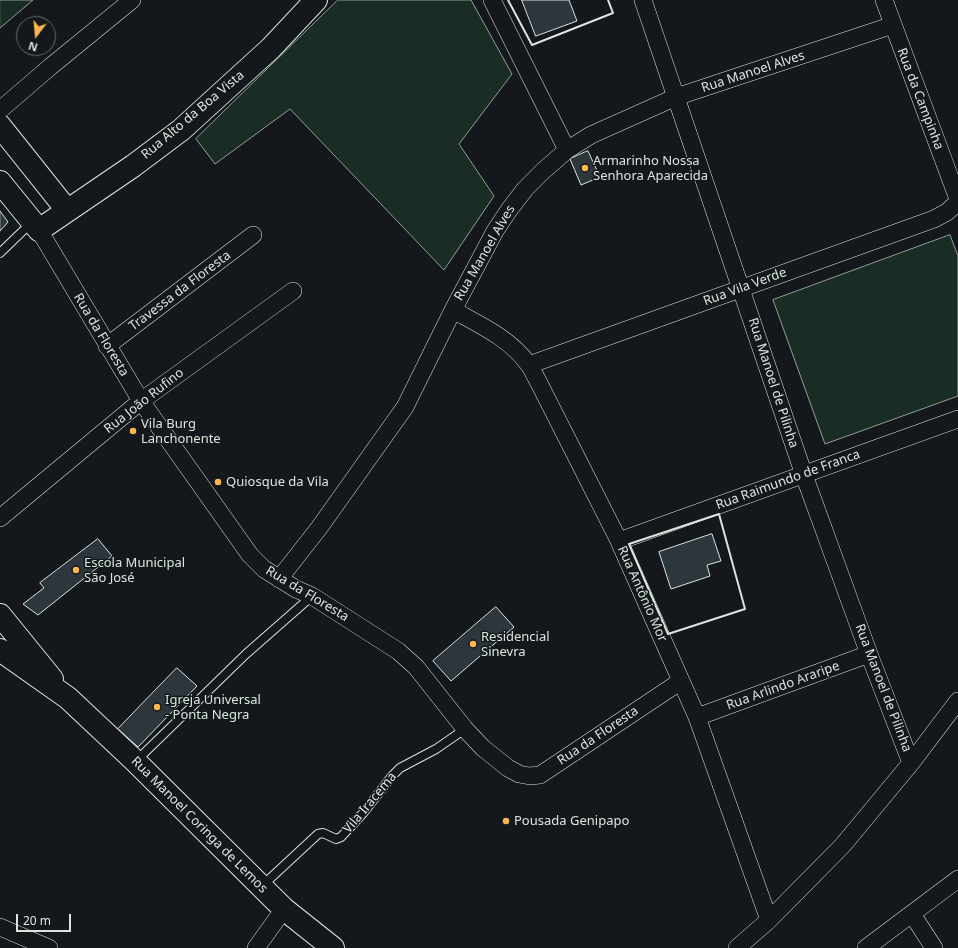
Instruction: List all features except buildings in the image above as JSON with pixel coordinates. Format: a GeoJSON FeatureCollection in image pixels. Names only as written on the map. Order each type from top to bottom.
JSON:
{"type":"FeatureCollection","features":[{"type":"Feature","properties":{"kind":"main road","name":"Rua Alto da Boa Vista"},"geometry":{"type":"LineString","coordinates":[[35,226],[67,210],[132,166],[181,130],[271,48],[316,0]]}},
{"type":"Feature","properties":{"kind":"main road"},"geometry":{"type":"LineString","coordinates":[[0,126],[67,210]]}},
{"type":"Feature","properties":{"kind":"main road","name":"Rua da Floresta"},"geometry":{"type":"LineString","coordinates":[[0,182],[35,226]]}},
{"type":"Feature","properties":{"kind":"main road"},"geometry":{"type":"LineString","coordinates":[[0,614],[68,698]]}},
{"type":"Feature","properties":{"kind":"main road"},"geometry":{"type":"LineString","coordinates":[[0,650],[68,698]]}},
{"type":"Feature","properties":{"kind":"main road","name":"Rua Manoel Coringa de Lemos"},"geometry":{"type":"LineString","coordinates":[[68,698],[135,761],[284,909],[333,948]]}},
{"type":"Feature","properties":{"kind":"street"},"geometry":{"type":"LineString","coordinates":[[0,110],[132,0]]}},
{"type":"Feature","properties":{"kind":"street"},"geometry":{"type":"LineString","coordinates":[[492,0],[567,150]]}},
{"type":"Feature","properties":{"kind":"street","name":"Rua Manoel de Pilinha"},"geometry":{"type":"LineString","coordinates":[[643,0],[742,288],[804,475],[911,762]]}},
{"type":"Feature","properties":{"kind":"street","name":"Rua da Campinha"},"geometry":{"type":"LineString","coordinates":[[884,0],[892,25],[953,167],[958,199]]}},
{"type":"Feature","properties":{"kind":"street","name":"Rua Manoel Alves"},"geometry":{"type":"LineString","coordinates":[[279,579],[328,516],[405,407],[453,310],[495,231],[508,210],[524,189],[567,150],[591,135],[676,97],[892,25]]}},
{"type":"Feature","properties":{"kind":"street","name":"Rua Vila Verde"},"geometry":{"type":"LineString","coordinates":[[529,365],[934,219],[947,212],[958,202]]}},
{"type":"Feature","properties":{"kind":"street","name":"Rua da Floresta"},"geometry":{"type":"LineString","coordinates":[[35,226],[141,401],[250,555],[264,569],[279,579],[312,596],[398,651],[416,667],[465,729],[483,748],[508,768],[520,774],[530,776],[540,774],[680,680]]}},
{"type":"Feature","properties":{"kind":"street","name":"Travessa da Floresta"},"geometry":{"type":"LineString","coordinates":[[107,346],[252,235]]}},
{"type":"Feature","properties":{"kind":"street","name":"Rua João Rufino"},"geometry":{"type":"LineString","coordinates":[[0,518],[141,401],[293,291]]}},
{"type":"Feature","properties":{"kind":"street","name":"Rua Antônio Mor"},"geometry":{"type":"LineString","coordinates":[[453,310],[504,339],[529,365],[619,541],[697,717],[769,920]]}},
{"type":"Feature","properties":{"kind":"street","name":"Rua Raimundo de Franca"},"geometry":{"type":"LineString","coordinates":[[619,541],[958,419]]}},
{"type":"Feature","properties":{"kind":"street","name":"Rua Arlindo Araripe"},"geometry":{"type":"LineString","coordinates":[[697,717],[870,654]]}},
{"type":"Feature","properties":{"kind":"street"},"geometry":{"type":"LineString","coordinates":[[737,948],[769,920],[843,845],[911,762],[958,701]]}},
{"type":"Feature","properties":{"kind":"street"},"geometry":{"type":"LineString","coordinates":[[866,948],[958,880]]}},
{"type":"Feature","properties":{"kind":"street"},"geometry":{"type":"LineString","coordinates":[[256,948],[284,909]]}},
{"type":"Feature","properties":{"kind":"street"},"geometry":{"type":"LineString","coordinates":[[912,914],[934,948]]}},
{"type":"Feature","properties":{"kind":"street"},"geometry":{"type":"LineString","coordinates":[[0,927],[49,948]]}},
{"type":"Feature","properties":{"kind":"lane"},"geometry":{"type":"LineString","coordinates":[[0,253],[35,226]]}},
{"type":"Feature","properties":{"kind":"lane"},"geometry":{"type":"LineString","coordinates":[[135,761],[246,654],[312,596]]}},
{"type":"Feature","properties":{"kind":"lane","name":"Vila Iracema"},"geometry":{"type":"LineString","coordinates":[[261,886],[318,834],[323,833],[336,839],[341,837],[400,768],[436,749],[465,729]]}},
{"type":"Feature","properties":{"kind":"green space"},"geometry":{"type":"Polygon","coordinates":[[[0,0],[33,0],[0,28],[0,0]]]}},
{"type":"Feature","properties":{"kind":"green space"},"geometry":{"type":"Polygon","coordinates":[[[338,0],[471,0],[512,74],[459,144],[494,196],[444,270],[290,109],[215,164],[196,139],[338,0]]]}},
{"type":"Feature","properties":{"kind":"green space"},"geometry":{"type":"Polygon","coordinates":[[[950,235],[958,256],[958,396],[825,444],[773,300],[950,235]]]}},
{"type":"Feature","properties":{"kind":"wall"},"geometry":{"type":"LineString","coordinates":[[508,0],[532,45],[613,13],[608,0]]}},
{"type":"Feature","properties":{"kind":"wall"},"geometry":{"type":"LineString","coordinates":[[719,514],[745,609],[668,634],[629,544],[719,514]]}},
{"type":"Feature","properties":{"kind":"place","name":"Armarinho Nossa Senhora Aparecida"},"geometry":{"type":"Point","coordinates":[585,168]}},
{"type":"Feature","properties":{"kind":"place","name":"Vila Burg Lanchonente"},"geometry":{"type":"Point","coordinates":[133,431]}},
{"type":"Feature","properties":{"kind":"place","name":"Quiosque da Vila"},"geometry":{"type":"Point","coordinates":[218,482]}},
{"type":"Feature","properties":{"kind":"place","name":"Escola Municipal São José"},"geometry":{"type":"Point","coordinates":[76,570]}},
{"type":"Feature","properties":{"kind":"place","name":"Residencial Sinevra"},"geometry":{"type":"Point","coordinates":[473,644]}},
{"type":"Feature","properties":{"kind":"place","name":"Igreja Universal - Ponta Negra"},"geometry":{"type":"Point","coordinates":[157,707]}},
{"type":"Feature","properties":{"kind":"place","name":"Pousada Genipapo"},"geometry":{"type":"Point","coordinates":[506,821]}}]}
